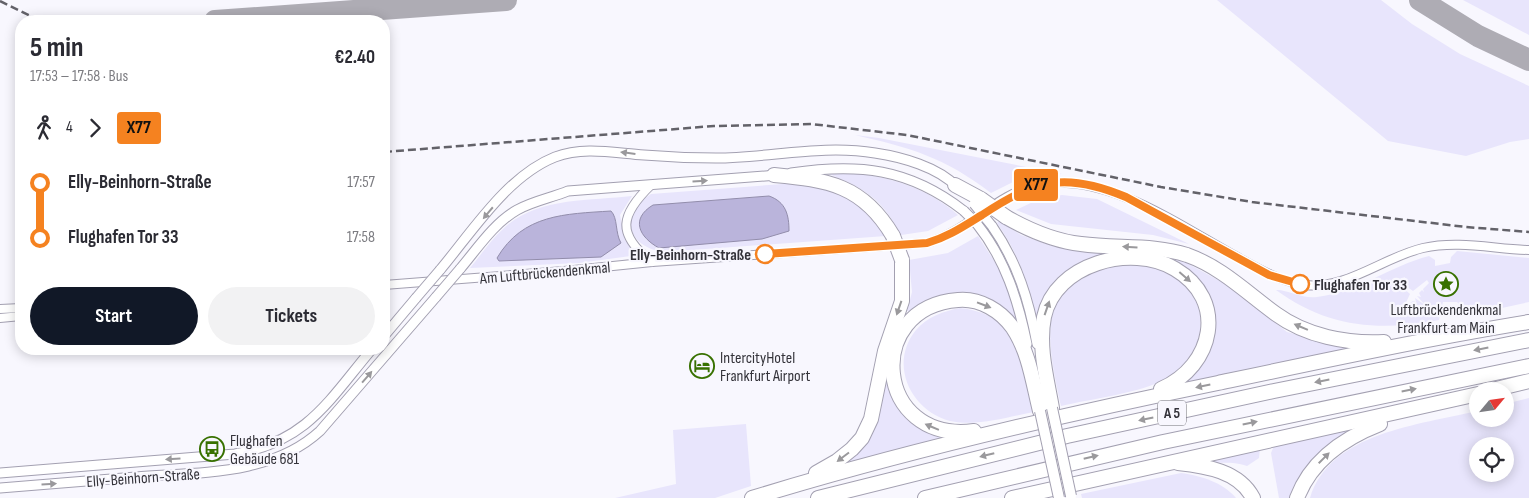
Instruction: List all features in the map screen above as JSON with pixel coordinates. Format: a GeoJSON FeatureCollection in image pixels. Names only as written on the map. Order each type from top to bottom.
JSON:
{"type":"FeatureCollection","features":[{"type":"Feature","properties":{"kind":"highway"},"geometry":{"type":"LineString","coordinates":[[774,175],[831,182],[845,188],[879,215],[893,236],[902,260],[902,302],[887,343],[875,408],[865,433],[844,457],[786,487]]}},
{"type":"Feature","properties":{"kind":"highway"},"geometry":{"type":"LineString","coordinates":[[955,185],[978,202],[1035,232],[1080,244],[1149,248],[1188,256],[1223,274],[1289,322],[1319,334],[1340,339],[1374,342],[1422,340]]}},
{"type":"Feature","properties":{"kind":"highway"},"geometry":{"type":"LineString","coordinates":[[1046,409],[1042,342],[1044,316],[1051,298],[1061,284],[1081,270],[1102,262],[1137,259],[1170,266],[1189,280],[1204,306],[1208,322],[1208,335],[1200,358],[1182,379],[1126,402]]}},
{"type":"Feature","properties":{"kind":"highway"},"geometry":{"type":"LineString","coordinates":[[1032,423],[956,432],[937,429],[923,422],[904,405],[894,384],[893,355],[903,331],[917,315],[944,302],[967,300],[992,308],[1004,317],[1018,337],[1046,409]]}},
{"type":"Feature","properties":{"kind":"highway"},"geometry":{"type":"LineString","coordinates":[[752,498],[786,487],[1032,423],[1422,340],[1529,322]]}},
{"type":"Feature","properties":{"kind":"highway","name":"A 5"},"geometry":{"type":"LineString","coordinates":[[818,498],[1085,432],[1274,391],[1529,340]]}},
{"type":"Feature","properties":{"kind":"highway","name":"A 5"},"geometry":{"type":"LineString","coordinates":[[925,498],[1154,444],[1529,366]]}},
{"type":"Feature","properties":{"kind":"highway"},"geometry":{"type":"LineString","coordinates":[[1514,385],[1529,381]]}},
{"type":"Feature","properties":{"kind":"highway"},"geometry":{"type":"LineString","coordinates":[[1012,498],[1469,396]]}},
{"type":"Feature","properties":{"kind":"highway"},"geometry":{"type":"LineString","coordinates":[[1297,498],[1307,478],[1337,446],[1369,428],[1450,401]]}},
{"type":"Feature","properties":{"kind":"highway"},"geometry":{"type":"LineString","coordinates":[[1168,462],[1200,466],[1227,473],[1242,483],[1254,498]]}},
{"type":"Feature","properties":{"kind":"main road"},"geometry":{"type":"LineString","coordinates":[[1046,409],[1072,496]]}},
{"type":"Feature","properties":{"kind":"main road"},"geometry":{"type":"LineString","coordinates":[[1046,409],[1059,498]]}},
{"type":"Feature","properties":{"kind":"street"},"geometry":{"type":"LineString","coordinates":[[390,328],[517,180],[544,162],[566,154],[605,150],[657,156],[716,158],[848,150],[899,158],[926,169],[955,185]]}},
{"type":"Feature","properties":{"kind":"street","name":"Elly-Beinhorn-Straße"},"geometry":{"type":"LineString","coordinates":[[390,350],[501,222],[528,204],[568,191],[774,175],[825,168],[871,170],[895,174],[921,183],[964,211],[983,232],[997,254],[1012,287],[1046,409]]}},
{"type":"Feature","properties":{"kind":"street","name":"Am Luftbrückendenkmal"},"geometry":{"type":"LineString","coordinates":[[390,284],[652,262],[927,243],[952,234],[1005,200],[1030,187],[1064,182],[1091,185],[1126,197],[1269,275],[1307,285],[1322,285],[1342,280],[1404,254],[1433,246],[1457,245],[1529,250]]}},
{"type":"Feature","properties":{"kind":"street"},"geometry":{"type":"LineString","coordinates":[[651,185],[628,212],[626,227],[630,242],[652,262]]}},
{"type":"Feature","properties":{"kind":"street"},"geometry":{"type":"LineString","coordinates":[[978,202],[1010,252],[1022,282],[1046,409]]}},
{"type":"Feature","properties":{"kind":"street"},"geometry":{"type":"LineString","coordinates":[[0,309],[15,308]]}},
{"type":"Feature","properties":{"kind":"street"},"geometry":{"type":"LineString","coordinates":[[0,318],[15,317]]}},
{"type":"Feature","properties":{"kind":"street"},"geometry":{"type":"LineString","coordinates":[[390,326],[396,321]]}},
{"type":"Feature","properties":{"kind":"street","name":"Elly-Beinhorn-Straße"},"geometry":{"type":"LineString","coordinates":[[0,473],[235,454],[265,447],[293,434],[309,422],[367,355]]}},
{"type":"Feature","properties":{"kind":"street","name":"Elly-Beinhorn-Straße"},"geometry":{"type":"LineString","coordinates":[[0,488],[226,470],[269,461],[307,442],[320,431],[386,355]]}},
{"type":"Feature","properties":{"kind":"shaded area"},"geometry":{"type":"Polygon","coordinates":[[[1217,0],[1381,0],[1412,24],[1460,54],[1529,86],[1529,139],[1510,142],[1466,156],[1388,141],[1217,0]]]}},
{"type":"Feature","properties":{"kind":"shaded area"},"geometry":{"type":"Polygon","coordinates":[[[1463,0],[1529,0],[1529,35],[1463,0]]]}},
{"type":"Feature","properties":{"kind":"shaded area"},"geometry":{"type":"Polygon","coordinates":[[[855,135],[1062,174],[1023,177],[991,193],[958,171],[926,155],[893,144],[855,135]]]}},
{"type":"Feature","properties":{"kind":"shaded area"},"geometry":{"type":"Polygon","coordinates":[[[851,173],[881,177],[908,185],[934,198],[958,215],[928,231],[901,235],[887,212],[872,197],[863,190],[829,174],[851,173]]]}},
{"type":"Feature","properties":{"kind":"shaded area"},"geometry":{"type":"Polygon","coordinates":[[[796,183],[836,193],[858,205],[886,236],[664,252],[641,244],[631,228],[634,210],[651,194],[796,183]]]}},
{"type":"Feature","properties":{"kind":"shaded area"},"geometry":{"type":"Polygon","coordinates":[[[1062,195],[1097,199],[1189,244],[1153,235],[1051,224],[1016,210],[1035,201],[1062,195]]]}},
{"type":"Feature","properties":{"kind":"shaded area"},"geometry":{"type":"Polygon","coordinates":[[[632,196],[620,215],[625,240],[638,255],[579,263],[470,268],[502,230],[515,219],[530,211],[563,202],[632,196]]]}},
{"type":"Feature","properties":{"kind":"shaded area"},"geometry":{"type":"Polygon","coordinates":[[[769,196],[783,205],[787,214],[789,231],[762,239],[659,248],[646,239],[640,228],[641,216],[653,205],[769,196]]]}},
{"type":"Feature","properties":{"kind":"shaded area"},"geometry":{"type":"Polygon","coordinates":[[[611,211],[615,218],[621,243],[601,257],[499,261],[497,258],[507,243],[519,233],[546,219],[577,213],[611,211]]]}},
{"type":"Feature","properties":{"kind":"shaded area"},"geometry":{"type":"Polygon","coordinates":[[[999,221],[1021,235],[1052,246],[1095,252],[1158,255],[1185,262],[1229,286],[1287,332],[1346,348],[1346,352],[1180,384],[1190,377],[1203,362],[1211,335],[1212,313],[1168,261],[1079,266],[1037,323],[1022,271],[1011,246],[997,223],[999,221]]]}},
{"type":"Feature","properties":{"kind":"shaded area"},"geometry":{"type":"Polygon","coordinates":[[[978,236],[1002,273],[1017,320],[1014,321],[1004,309],[992,300],[966,292],[938,297],[924,303],[911,312],[907,311],[912,292],[909,260],[948,253],[978,236]]]}},
{"type":"Feature","properties":{"kind":"shaded area"},"geometry":{"type":"Polygon","coordinates":[[[1457,251],[1529,258],[1529,302],[1470,315],[1457,302],[1443,302],[1439,320],[1417,324],[1374,326],[1334,319],[1314,312],[1276,290],[1317,297],[1346,290],[1415,260],[1429,256],[1435,260],[1435,266],[1450,263],[1451,257],[1457,251]],[[1405,277],[1398,281],[1395,288],[1401,286],[1410,294],[1401,313],[1409,305],[1412,306],[1410,303],[1416,302],[1415,298],[1425,305],[1417,296],[1421,297],[1419,293],[1422,290],[1424,292],[1423,289],[1429,283],[1427,280],[1413,291],[1403,284],[1405,277]]]}},
{"type":"Feature","properties":{"kind":"shaded area"},"geometry":{"type":"Polygon","coordinates":[[[1124,264],[1149,267],[1167,272],[1186,286],[1195,299],[1200,313],[1201,327],[1198,341],[1191,355],[1181,367],[1157,383],[1131,392],[1061,406],[1050,334],[1053,314],[1060,297],[1074,283],[1095,271],[1124,264]]]}},
{"type":"Feature","properties":{"kind":"shaded area"},"geometry":{"type":"Polygon","coordinates":[[[960,308],[980,312],[996,320],[1007,331],[1021,359],[1034,412],[992,421],[961,423],[936,416],[915,397],[904,371],[904,357],[908,343],[920,325],[942,313],[960,308]]]}},
{"type":"Feature","properties":{"kind":"shaded area"},"geometry":{"type":"Polygon","coordinates":[[[887,375],[898,404],[912,419],[933,428],[962,436],[842,464],[881,396],[887,375]]]}},
{"type":"Feature","properties":{"kind":"shaded area"},"geometry":{"type":"Polygon","coordinates":[[[1529,398],[1529,498],[1310,498],[1321,476],[1337,459],[1357,445],[1404,427],[1469,413],[1469,428],[1514,428],[1514,402],[1529,398]]]}},
{"type":"Feature","properties":{"kind":"shaded area"},"geometry":{"type":"Polygon","coordinates":[[[746,424],[751,486],[715,498],[615,498],[676,484],[673,430],[746,424]]]}},
{"type":"Feature","properties":{"kind":"shaded area"},"geometry":{"type":"Polygon","coordinates":[[[1353,428],[1315,457],[1302,475],[1291,498],[1279,498],[1271,453],[1274,446],[1353,428]]]}},
{"type":"Feature","properties":{"kind":"shaded area"},"geometry":{"type":"Polygon","coordinates":[[[1260,448],[1259,458],[1247,466],[1235,463],[1202,461],[1260,448]]]}},
{"type":"Feature","properties":{"kind":"shaded area"},"geometry":{"type":"Polygon","coordinates":[[[1181,473],[1218,484],[1236,498],[1082,498],[1081,494],[1181,473]]]}},
{"type":"Feature","properties":{"kind":"taxiway"},"geometry":{"type":"LineString","coordinates":[[298,15],[506,0]]}},
{"type":"Feature","properties":{"kind":"taxiway"},"geometry":{"type":"LineString","coordinates":[[1420,0],[1478,36],[1529,60]]}},
{"type":"Feature","properties":{"kind":"railway"},"geometry":{"type":"LineString","coordinates":[[0,1],[29,15]]}},
{"type":"Feature","properties":{"kind":"railway"},"geometry":{"type":"LineString","coordinates":[[390,152],[714,126],[811,124],[907,135],[1161,187],[1252,202],[1466,227],[1529,232]]}},
{"type":"Feature","properties":{"kind":"bus line","name":"X77"},"geometry":{"type":"LineString","coordinates":[[765,254],[927,243],[952,234],[1005,200],[1030,187],[1064,182],[1091,185],[1126,197],[1269,275],[1300,284]]}},
{"type":"Feature","properties":{"kind":"place","name":"Elly-Beinhorn-Straße"},"geometry":{"type":"Point","coordinates":[765,254]}},
{"type":"Feature","properties":{"kind":"place","name":"Flughafen Tor 33"},"geometry":{"type":"Point","coordinates":[1300,284]}},
{"type":"Feature","properties":{"kind":"place","name":"Luftbrückendenkmal Frankfurt am Main"},"geometry":{"type":"Point","coordinates":[1446,284]}},
{"type":"Feature","properties":{"kind":"place","name":"IntercityHotel Frankfurt Airport"},"geometry":{"type":"Point","coordinates":[702,366]}},
{"type":"Feature","properties":{"kind":"place","name":"Flughafen Gebäude 681"},"geometry":{"type":"Point","coordinates":[212,449]}}]}
